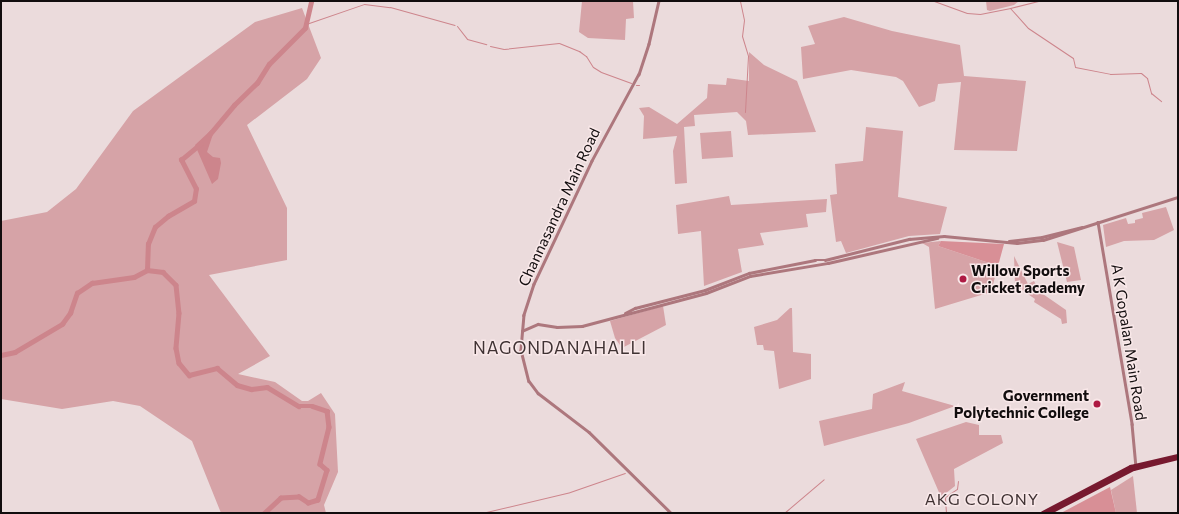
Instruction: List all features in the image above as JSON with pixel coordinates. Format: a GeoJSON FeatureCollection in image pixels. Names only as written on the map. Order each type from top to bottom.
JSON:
{"type":"FeatureCollection","features":[{"type":"Feature","properties":{"kind":"main road"},"geometry":{"type":"LineString","coordinates":[[1043,513],[1136,466],[1178,457]]}},
{"type":"Feature","properties":{"kind":"main road"},"geometry":{"type":"LineString","coordinates":[[1049,513],[1136,466]]}},
{"type":"Feature","properties":{"kind":"street","name":"Channasandra Main Road"},"geometry":{"type":"LineString","coordinates":[[659,1],[649,44],[639,74],[592,161],[534,284],[522,332],[523,364],[536,391],[589,432],[671,513]]}},
{"type":"Feature","properties":{"kind":"street"},"geometry":{"type":"LineString","coordinates":[[522,332],[538,324],[558,327],[582,326],[625,313],[635,308],[705,290],[749,273],[815,260],[825,260],[909,239],[939,237],[1008,241],[1043,240],[1178,197]]}},
{"type":"Feature","properties":{"kind":"street","name":"A K Gopalan Main Road"},"geometry":{"type":"LineString","coordinates":[[1098,222],[1132,424],[1136,466]]}},
{"type":"Feature","properties":{"kind":"shaded area"},"geometry":{"type":"Polygon","coordinates":[[[582,1],[633,1],[634,18],[626,19],[625,40],[588,38],[579,32],[582,1]]]}},
{"type":"Feature","properties":{"kind":"shaded area"},"geometry":{"type":"Polygon","coordinates":[[[986,1],[1019,1],[1014,5],[990,11],[987,10],[986,1]]]}},
{"type":"Feature","properties":{"kind":"shaded area"},"geometry":{"type":"Polygon","coordinates":[[[302,8],[321,58],[307,79],[247,125],[287,208],[287,260],[209,275],[270,356],[238,374],[275,382],[302,401],[308,401],[321,393],[335,414],[338,472],[324,505],[326,513],[221,513],[192,441],[140,406],[113,401],[62,409],[1,399],[1,221],[47,212],[76,189],[133,111],[255,22],[302,8]]]}},
{"type":"Feature","properties":{"kind":"shaded area"},"geometry":{"type":"Polygon","coordinates":[[[844,17],[892,31],[960,45],[964,76],[1026,81],[1017,151],[954,150],[961,82],[938,84],[935,101],[919,107],[903,81],[896,77],[851,70],[803,79],[801,47],[815,44],[808,26],[844,17]]]}},
{"type":"Feature","properties":{"kind":"shaded area"},"geometry":{"type":"Polygon","coordinates":[[[749,52],[764,65],[797,81],[816,132],[748,135],[746,121],[737,112],[694,115],[695,126],[684,127],[687,183],[675,184],[673,151],[677,136],[643,139],[644,116],[639,108],[649,107],[677,124],[707,98],[708,84],[726,85],[727,78],[749,81],[749,52]]]}},
{"type":"Feature","properties":{"kind":"shaded area"},"geometry":{"type":"Polygon","coordinates":[[[866,127],[903,131],[898,197],[947,207],[940,234],[909,236],[846,253],[841,241],[836,242],[830,195],[837,194],[835,164],[863,161],[866,127]]]}},
{"type":"Feature","properties":{"kind":"shaded area"},"geometry":{"type":"Polygon","coordinates":[[[211,130],[214,131],[207,152],[213,157],[220,158],[221,163],[218,179],[212,184],[195,145],[211,130]]]}},
{"type":"Feature","properties":{"kind":"shaded area"},"geometry":{"type":"Polygon","coordinates":[[[731,131],[733,157],[702,159],[700,133],[731,131]]]}},
{"type":"Feature","properties":{"kind":"shaded area"},"geometry":{"type":"Polygon","coordinates":[[[729,196],[731,205],[827,199],[826,212],[806,214],[808,227],[760,233],[764,245],[738,249],[742,272],[704,286],[701,231],[678,234],[676,205],[729,196]]]}},
{"type":"Feature","properties":{"kind":"shaded area"},"geometry":{"type":"Polygon","coordinates":[[[1166,207],[1174,230],[1154,240],[1124,241],[1106,247],[1103,225],[1126,218],[1128,224],[1135,223],[1135,220],[1143,218],[1142,213],[1166,207]]]}},
{"type":"Feature","properties":{"kind":"shaded area","name":"Willow Sports Cricket academy"},"geometry":{"type":"Polygon","coordinates":[[[941,241],[938,246],[998,266],[991,292],[935,309],[929,247],[922,243],[941,241]]]}},
{"type":"Feature","properties":{"kind":"shaded area"},"geometry":{"type":"Polygon","coordinates":[[[941,241],[1004,244],[998,266],[938,246],[941,241]]]}},
{"type":"Feature","properties":{"kind":"shaded area"},"geometry":{"type":"Polygon","coordinates":[[[1057,242],[1074,247],[1081,280],[1067,282],[1057,242]]]}},
{"type":"Feature","properties":{"kind":"shaded area"},"geometry":{"type":"Polygon","coordinates":[[[1014,256],[1028,284],[1034,281],[1040,292],[1066,310],[1067,323],[1062,324],[1061,319],[1034,302],[1035,299],[1015,285],[1014,256]]]}},
{"type":"Feature","properties":{"kind":"shaded area"},"geometry":{"type":"Polygon","coordinates":[[[663,306],[666,325],[622,348],[615,338],[610,321],[663,306]]]}},
{"type":"Feature","properties":{"kind":"shaded area"},"geometry":{"type":"Polygon","coordinates":[[[790,308],[792,308],[793,352],[811,354],[811,379],[779,389],[774,351],[764,350],[763,345],[757,345],[754,327],[777,320],[790,308]]]}},
{"type":"Feature","properties":{"kind":"shaded area"},"geometry":{"type":"Polygon","coordinates":[[[905,382],[902,391],[955,406],[909,423],[824,446],[819,421],[872,409],[873,394],[905,382]]]}},
{"type":"Feature","properties":{"kind":"shaded area"},"geometry":{"type":"Polygon","coordinates":[[[966,422],[979,425],[979,435],[1001,435],[1003,443],[954,469],[955,486],[941,497],[916,439],[966,422]]]}},
{"type":"Feature","properties":{"kind":"shaded area"},"geometry":{"type":"Polygon","coordinates":[[[1133,476],[1137,513],[1116,513],[1111,490],[1133,476]]]}},
{"type":"Feature","properties":{"kind":"shaded area"},"geometry":{"type":"Polygon","coordinates":[[[1110,487],[1116,513],[1061,513],[1110,487]]]}},
{"type":"Feature","properties":{"kind":"waterway"},"geometry":{"type":"LineString","coordinates":[[209,135],[234,105],[257,83],[269,64],[305,28],[311,1]]}},
{"type":"Feature","properties":{"kind":"waterway"},"geometry":{"type":"LineString","coordinates":[[740,1],[744,20],[742,36],[748,56],[745,112]]}},
{"type":"Feature","properties":{"kind":"waterway"},"geometry":{"type":"LineString","coordinates":[[934,1],[967,13],[980,14],[1010,8],[1028,28],[1073,58],[1075,67],[1110,74],[1141,73],[1147,78],[1151,93],[1161,101]]}},
{"type":"Feature","properties":{"kind":"waterway"},"geometry":{"type":"LineString","coordinates":[[1010,8],[1038,1]]}},
{"type":"Feature","properties":{"kind":"waterway"},"geometry":{"type":"LineString","coordinates":[[306,24],[364,4],[390,7],[455,25]]}},
{"type":"Feature","properties":{"kind":"waterway"},"geometry":{"type":"LineString","coordinates":[[457,26],[467,39],[486,44]]}},
{"type":"Feature","properties":{"kind":"waterway"},"geometry":{"type":"LineString","coordinates":[[490,46],[504,49],[559,43],[579,51],[586,56],[593,67],[601,72],[631,83]]}},
{"type":"Feature","properties":{"kind":"waterway"},"geometry":{"type":"LineString","coordinates":[[147,270],[148,244],[155,227],[168,216],[194,201],[196,189],[181,160],[200,144]]}},
{"type":"Feature","properties":{"kind":"waterway"},"geometry":{"type":"LineString","coordinates":[[1,355],[15,352],[62,324],[70,313],[77,293],[92,283],[134,277],[147,270],[163,272],[176,285],[179,313],[176,348],[179,363],[189,375],[217,368],[237,385],[251,389],[267,387],[299,406],[312,406],[327,411],[329,427],[320,464],[327,470],[318,500],[308,503],[299,497],[281,498],[265,513]]}},
{"type":"Feature","properties":{"kind":"waterway"},"geometry":{"type":"LineString","coordinates":[[482,513],[570,492],[625,473]]}},
{"type":"Feature","properties":{"kind":"waterway"},"geometry":{"type":"LineString","coordinates":[[784,513],[824,479]]}},
{"type":"Feature","properties":{"kind":"waterway"},"geometry":{"type":"LineString","coordinates":[[946,513],[945,497],[957,489],[958,481]]}},
{"type":"Feature","properties":{"kind":"place","name":"Willow Sports Cricket academy"},"geometry":{"type":"Point","coordinates":[963,279]}},
{"type":"Feature","properties":{"kind":"place","name":"Government Polytechnic College"},"geometry":{"type":"Point","coordinates":[1097,404]}},
{"type":"Feature","properties":{"kind":"district","name":"NAGONDANAHALLI"},"geometry":{"type":"Point","coordinates":[560,348]}},
{"type":"Feature","properties":{"kind":"district","name":"AKG COLONY"},"geometry":{"type":"Point","coordinates":[982,499]}}]}
